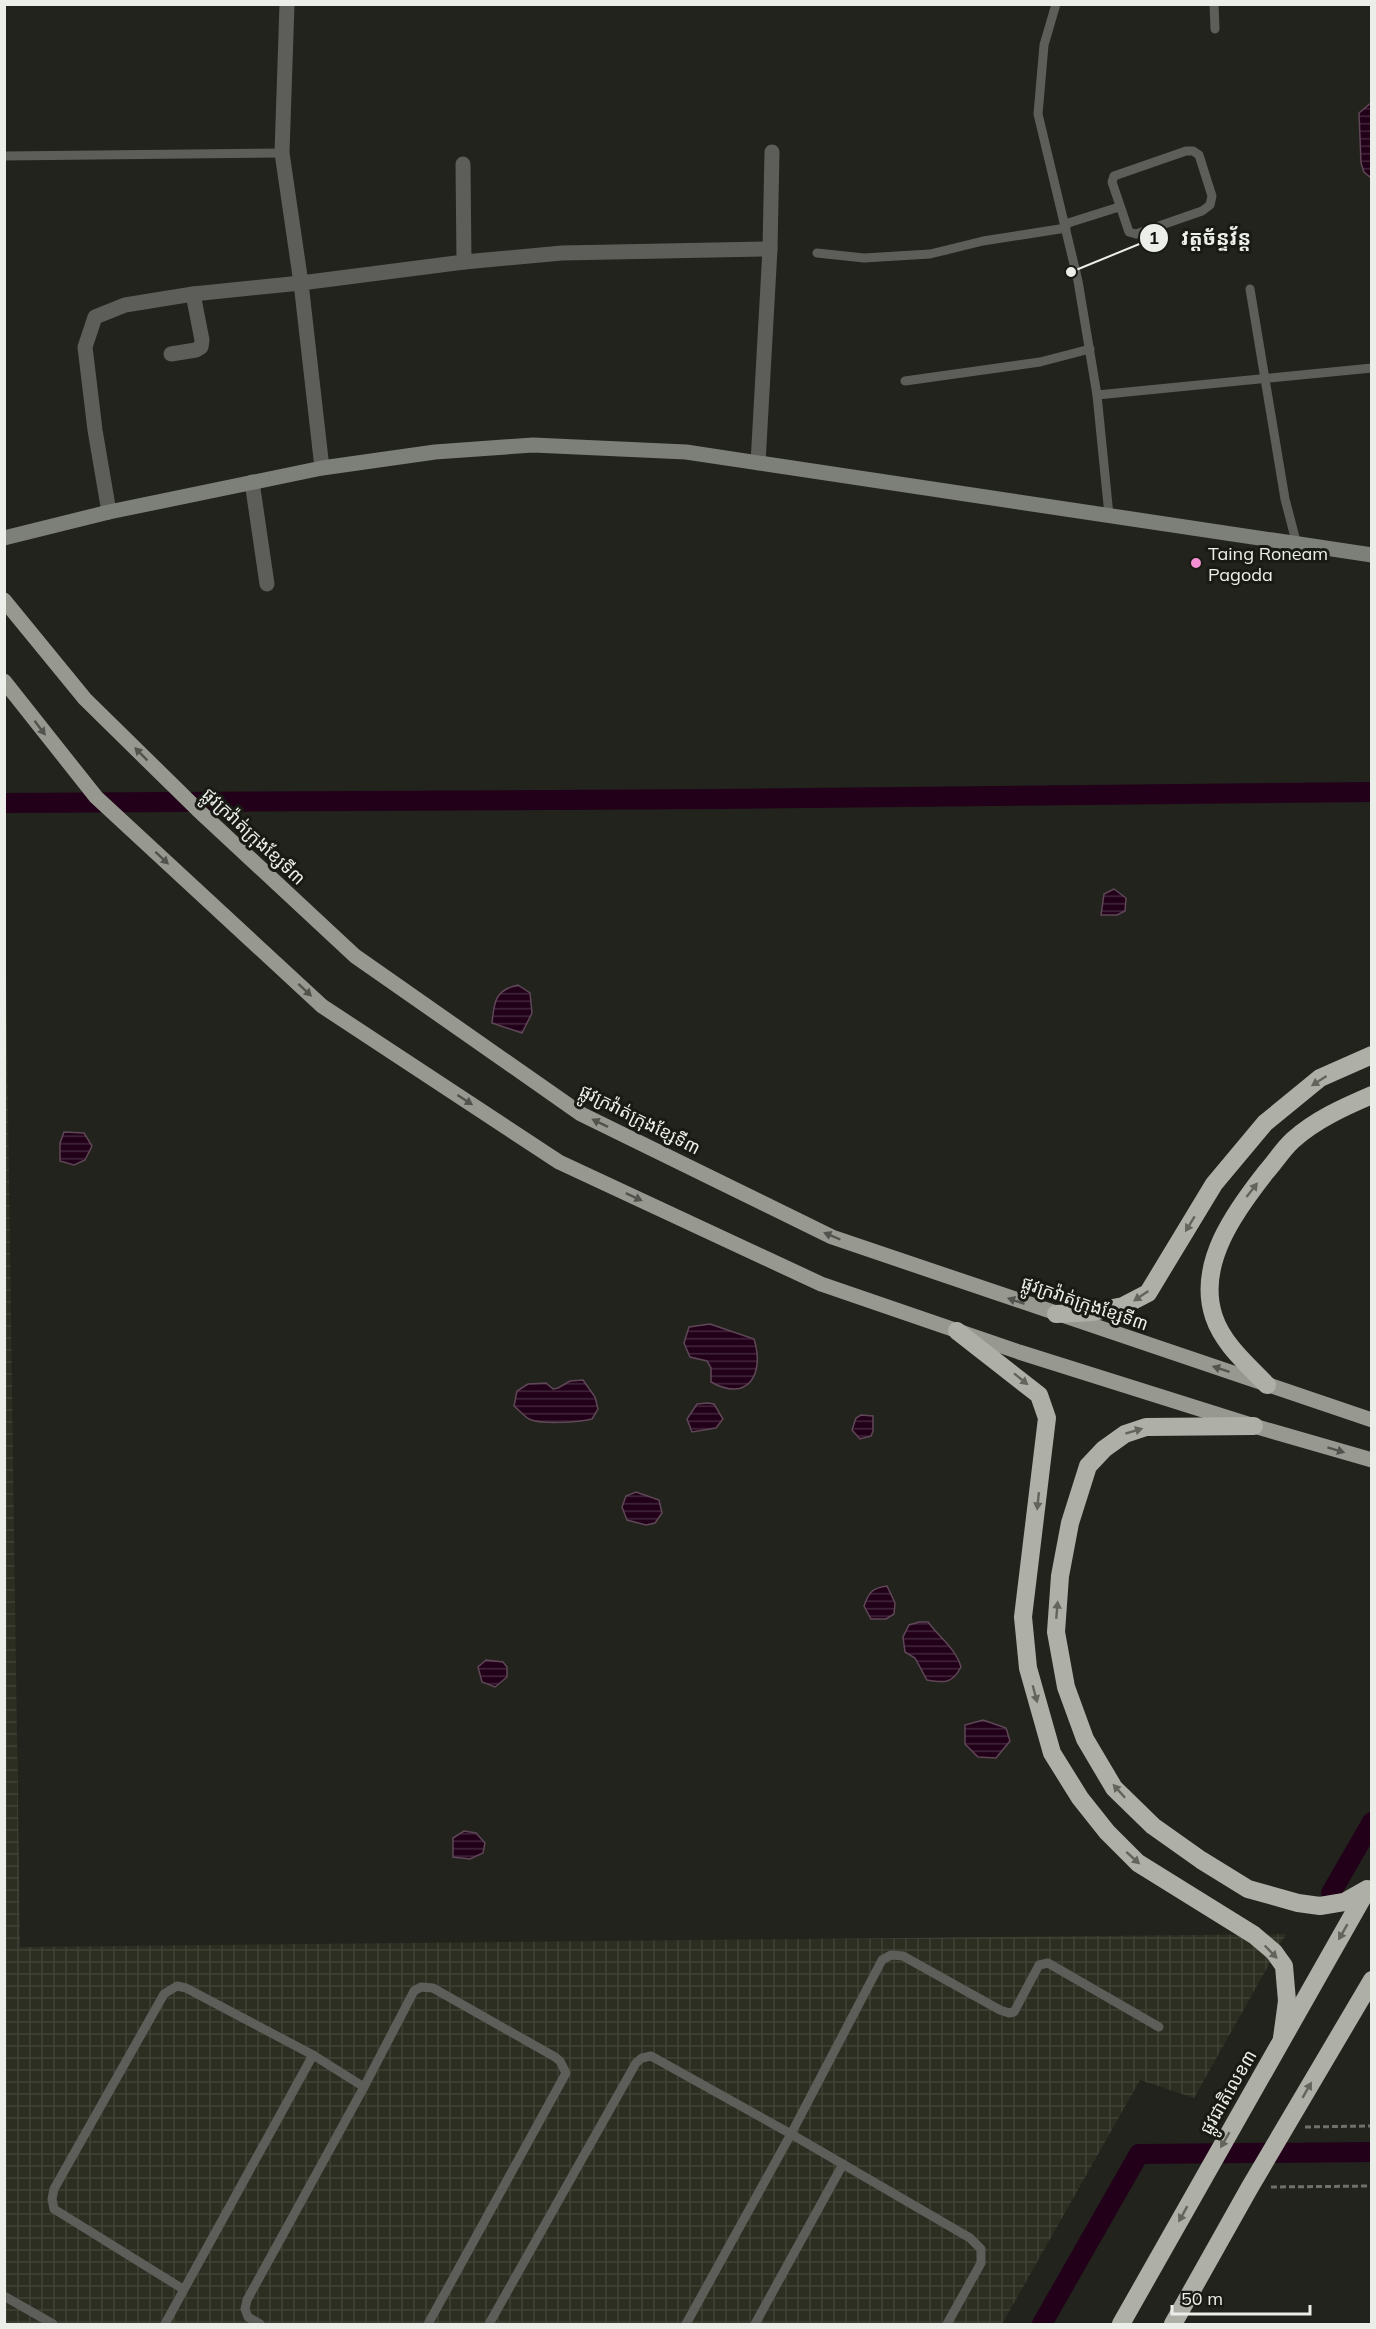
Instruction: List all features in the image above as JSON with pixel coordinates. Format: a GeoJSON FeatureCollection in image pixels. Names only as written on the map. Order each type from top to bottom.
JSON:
{"type":"FeatureCollection","features":[{"type":"Feature","properties":{"kind":"highway"},"geometry":{"type":"LineString","coordinates":[[1056,1314],[1093,1312],[1124,1306],[1148,1293],[1214,1184],[1265,1123],[1320,1078],[1371,1055]]}},
{"type":"Feature","properties":{"kind":"highway"},"geometry":{"type":"LineString","coordinates":[[1266,1385],[1223,1338],[1213,1315],[1210,1286],[1214,1260],[1241,1204],[1292,1141],[1326,1116],[1371,1095]]}},
{"type":"Feature","properties":{"kind":"highway"},"geometry":{"type":"LineString","coordinates":[[957,1331],[1039,1395],[1047,1418],[1023,1617],[1028,1668],[1052,1753],[1080,1798],[1107,1832],[1138,1863],[1254,1935],[1274,1952],[1284,1966],[1287,2001],[1282,2038]]}},
{"type":"Feature","properties":{"kind":"highway"},"geometry":{"type":"LineString","coordinates":[[1254,1426],[1146,1427],[1125,1434],[1104,1449],[1088,1466],[1070,1523],[1060,1575],[1056,1632],[1066,1687],[1086,1739],[1114,1788],[1153,1826],[1202,1860],[1248,1889],[1298,1904],[1320,1906],[1344,1902],[1369,1885]]}},
{"type":"Feature","properties":{"kind":"highway","name":"ផ្លូវជាតិលេខ៣"},"geometry":{"type":"LineString","coordinates":[[1121,2325],[1369,1885]]}},
{"type":"Feature","properties":{"kind":"highway"},"geometry":{"type":"LineString","coordinates":[[1173,2325],[1254,2180],[1371,1980]]}},
{"type":"Feature","properties":{"kind":"main road"},"geometry":{"type":"LineString","coordinates":[[4,538],[109,512],[322,468],[435,452],[533,445],[686,452],[1371,555]]}},
{"type":"Feature","properties":{"kind":"main road","name":"ផ្លូវក្រវ៉ាត់ក្រុងខ្សែទី៣"},"geometry":{"type":"LineString","coordinates":[[4,600],[85,699],[182,795],[354,956],[581,1114],[832,1237],[1371,1420]]}},
{"type":"Feature","properties":{"kind":"main road"},"geometry":{"type":"LineString","coordinates":[[4,681],[96,798],[322,1006],[559,1162],[821,1284],[957,1331],[1254,1426],[1371,1460]]}},
{"type":"Feature","properties":{"kind":"street"},"geometry":{"type":"LineString","coordinates":[[287,4],[282,153],[302,283],[322,468]]}},
{"type":"Feature","properties":{"kind":"street"},"geometry":{"type":"LineString","coordinates":[[758,463],[770,249],[772,152]]}},
{"type":"Feature","properties":{"kind":"street"},"geometry":{"type":"LineString","coordinates":[[463,164],[464,262]]}},
{"type":"Feature","properties":{"kind":"street"},"geometry":{"type":"LineString","coordinates":[[109,512],[95,430],[85,346],[94,317],[125,305],[193,294],[302,283],[464,262],[562,253],[770,249]]}},
{"type":"Feature","properties":{"kind":"street"},"geometry":{"type":"LineString","coordinates":[[171,354],[196,350],[201,346],[202,340],[193,294]]}},
{"type":"Feature","properties":{"kind":"street"},"geometry":{"type":"LineString","coordinates":[[252,482],[267,584]]}},
{"type":"Feature","properties":{"kind":"lane"},"geometry":{"type":"LineString","coordinates":[[1056,4],[1044,45],[1038,114],[1078,280],[1097,395],[1109,515]]}},
{"type":"Feature","properties":{"kind":"lane"},"geometry":{"type":"LineString","coordinates":[[1214,4],[1215,29]]}},
{"type":"Feature","properties":{"kind":"lane"},"geometry":{"type":"LineString","coordinates":[[1186,151],[1193,151],[1199,155],[1212,196],[1210,204],[1202,211],[1133,234],[1129,232],[1119,207],[1112,182],[1118,173],[1186,151]]}},
{"type":"Feature","properties":{"kind":"lane"},"geometry":{"type":"LineString","coordinates":[[4,156],[282,153]]}},
{"type":"Feature","properties":{"kind":"lane"},"geometry":{"type":"LineString","coordinates":[[818,253],[864,258],[930,254],[1065,226],[1119,207]]}},
{"type":"Feature","properties":{"kind":"lane"},"geometry":{"type":"LineString","coordinates":[[1250,289],[1263,378],[1285,499],[1297,545]]}},
{"type":"Feature","properties":{"kind":"lane"},"geometry":{"type":"LineString","coordinates":[[905,381],[1040,362],[1090,349]]}},
{"type":"Feature","properties":{"kind":"lane"},"geometry":{"type":"LineString","coordinates":[[1097,395],[1371,368]]}},
{"type":"Feature","properties":{"kind":"lane"},"geometry":{"type":"LineString","coordinates":[[686,2325],[791,2134],[882,1960],[891,1955],[903,1956],[1009,2013],[1014,2012],[1039,1965],[1048,1963],[1159,2027]]}},
{"type":"Feature","properties":{"kind":"lane"},"geometry":{"type":"LineString","coordinates":[[183,2289],[54,2209],[52,2199],[54,2189],[164,1994],[177,1986],[186,1988],[313,2055],[364,2087]]}},
{"type":"Feature","properties":{"kind":"lane"},"geometry":{"type":"LineString","coordinates":[[260,2325],[248,2317],[245,2309],[247,2300],[414,1991],[421,1987],[432,1988],[555,2057],[560,2061],[566,2073],[428,2325]]}},
{"type":"Feature","properties":{"kind":"lane"},"geometry":{"type":"LineString","coordinates":[[165,2325],[313,2055]]}},
{"type":"Feature","properties":{"kind":"lane"},"geometry":{"type":"LineString","coordinates":[[489,2325],[636,2062],[651,2056],[970,2238],[981,2249],[981,2263],[947,2325]]}},
{"type":"Feature","properties":{"kind":"lane"},"geometry":{"type":"LineString","coordinates":[[755,2325],[843,2164]]}},
{"type":"Feature","properties":{"kind":"lane"},"geometry":{"type":"LineString","coordinates":[[4,2296],[53,2325]]}},
{"type":"Feature","properties":{"kind":"path"},"geometry":{"type":"LineString","coordinates":[[1282,2134],[1371,2126]]}},
{"type":"Feature","properties":{"kind":"path"},"geometry":{"type":"LineString","coordinates":[[1254,2180],[1371,2186]]}},
{"type":"Feature","properties":{"kind":"shaded area"},"geometry":{"type":"Polygon","coordinates":[[[1371,103],[1371,178],[1364,172],[1361,163],[1359,113],[1371,103]]]}},
{"type":"Feature","properties":{"kind":"shaded area"},"geometry":{"type":"Polygon","coordinates":[[[4,834],[20,1947],[1286,1934],[1194,2098],[1140,2080],[1002,2324],[5,2324],[4,834]]]}},
{"type":"Feature","properties":{"kind":"shaded area"},"geometry":{"type":"Polygon","coordinates":[[[1114,889],[1126,898],[1125,911],[1117,915],[1101,915],[1104,894],[1114,889]]]}},
{"type":"Feature","properties":{"kind":"shaded area"},"geometry":{"type":"Polygon","coordinates":[[[518,985],[530,993],[532,1013],[522,1033],[492,1023],[497,998],[505,990],[518,985]]]}},
{"type":"Feature","properties":{"kind":"shaded area"},"geometry":{"type":"Polygon","coordinates":[[[64,1132],[84,1133],[92,1146],[85,1160],[74,1165],[60,1161],[60,1143],[64,1132]]]}},
{"type":"Feature","properties":{"kind":"shaded area"},"geometry":{"type":"Polygon","coordinates":[[[710,1324],[754,1339],[757,1352],[755,1374],[744,1387],[724,1388],[711,1382],[711,1368],[707,1361],[690,1357],[684,1343],[689,1327],[710,1324]]]}},
{"type":"Feature","properties":{"kind":"shaded area"},"geometry":{"type":"Polygon","coordinates":[[[583,1380],[595,1397],[598,1409],[592,1419],[560,1422],[535,1421],[527,1418],[514,1406],[517,1391],[528,1384],[546,1383],[553,1389],[570,1381],[583,1380]]]}},
{"type":"Feature","properties":{"kind":"shaded area"},"geometry":{"type":"Polygon","coordinates":[[[697,1404],[714,1404],[723,1419],[716,1428],[692,1432],[687,1419],[697,1404]]]}},
{"type":"Feature","properties":{"kind":"shaded area"},"geometry":{"type":"Polygon","coordinates":[[[861,1415],[873,1416],[873,1431],[871,1436],[860,1439],[852,1430],[856,1418],[861,1415]]]}},
{"type":"Feature","properties":{"kind":"shaded area"},"geometry":{"type":"Polygon","coordinates":[[[636,1492],[659,1500],[662,1513],[655,1523],[646,1525],[627,1520],[622,1507],[626,1496],[636,1492]]]}},
{"type":"Feature","properties":{"kind":"shaded area"},"geometry":{"type":"Polygon","coordinates":[[[887,1586],[895,1603],[894,1614],[886,1619],[871,1619],[864,1606],[868,1597],[874,1590],[887,1586]]]}},
{"type":"Feature","properties":{"kind":"shaded area"},"geometry":{"type":"Polygon","coordinates":[[[928,1622],[947,1643],[959,1661],[961,1667],[951,1679],[943,1682],[927,1680],[915,1658],[905,1652],[903,1637],[909,1625],[928,1622]]]}},
{"type":"Feature","properties":{"kind":"shaded area"},"geometry":{"type":"Polygon","coordinates":[[[486,1660],[503,1662],[507,1667],[507,1677],[495,1687],[482,1682],[478,1667],[486,1660]]]}},
{"type":"Feature","properties":{"kind":"shaded area"},"geometry":{"type":"Polygon","coordinates":[[[983,1720],[1006,1728],[1010,1741],[996,1758],[978,1757],[965,1744],[965,1725],[983,1720]]]}},
{"type":"Feature","properties":{"kind":"shaded area"},"geometry":{"type":"Polygon","coordinates":[[[464,1831],[476,1833],[485,1843],[483,1853],[470,1859],[453,1857],[453,1838],[464,1831]]]}},
{"type":"Feature","properties":{"kind":"waterway"},"geometry":{"type":"LineString","coordinates":[[4,803],[1372,792]]}},
{"type":"Feature","properties":{"kind":"waterway"},"geometry":{"type":"LineString","coordinates":[[1331,1893],[1372,1822]]}},
{"type":"Feature","properties":{"kind":"waterway"},"geometry":{"type":"LineString","coordinates":[[1042,2324],[1139,2154],[1372,2152]]}},
{"type":"Feature","properties":{"kind":"place","name":"វត្តច័ន្ទវ័ន្ត"},"geometry":{"type":"Point","coordinates":[1071,272]}},
{"type":"Feature","properties":{"kind":"place","name":"Taing Roneam Pagoda"},"geometry":{"type":"Point","coordinates":[1196,563]}}]}
